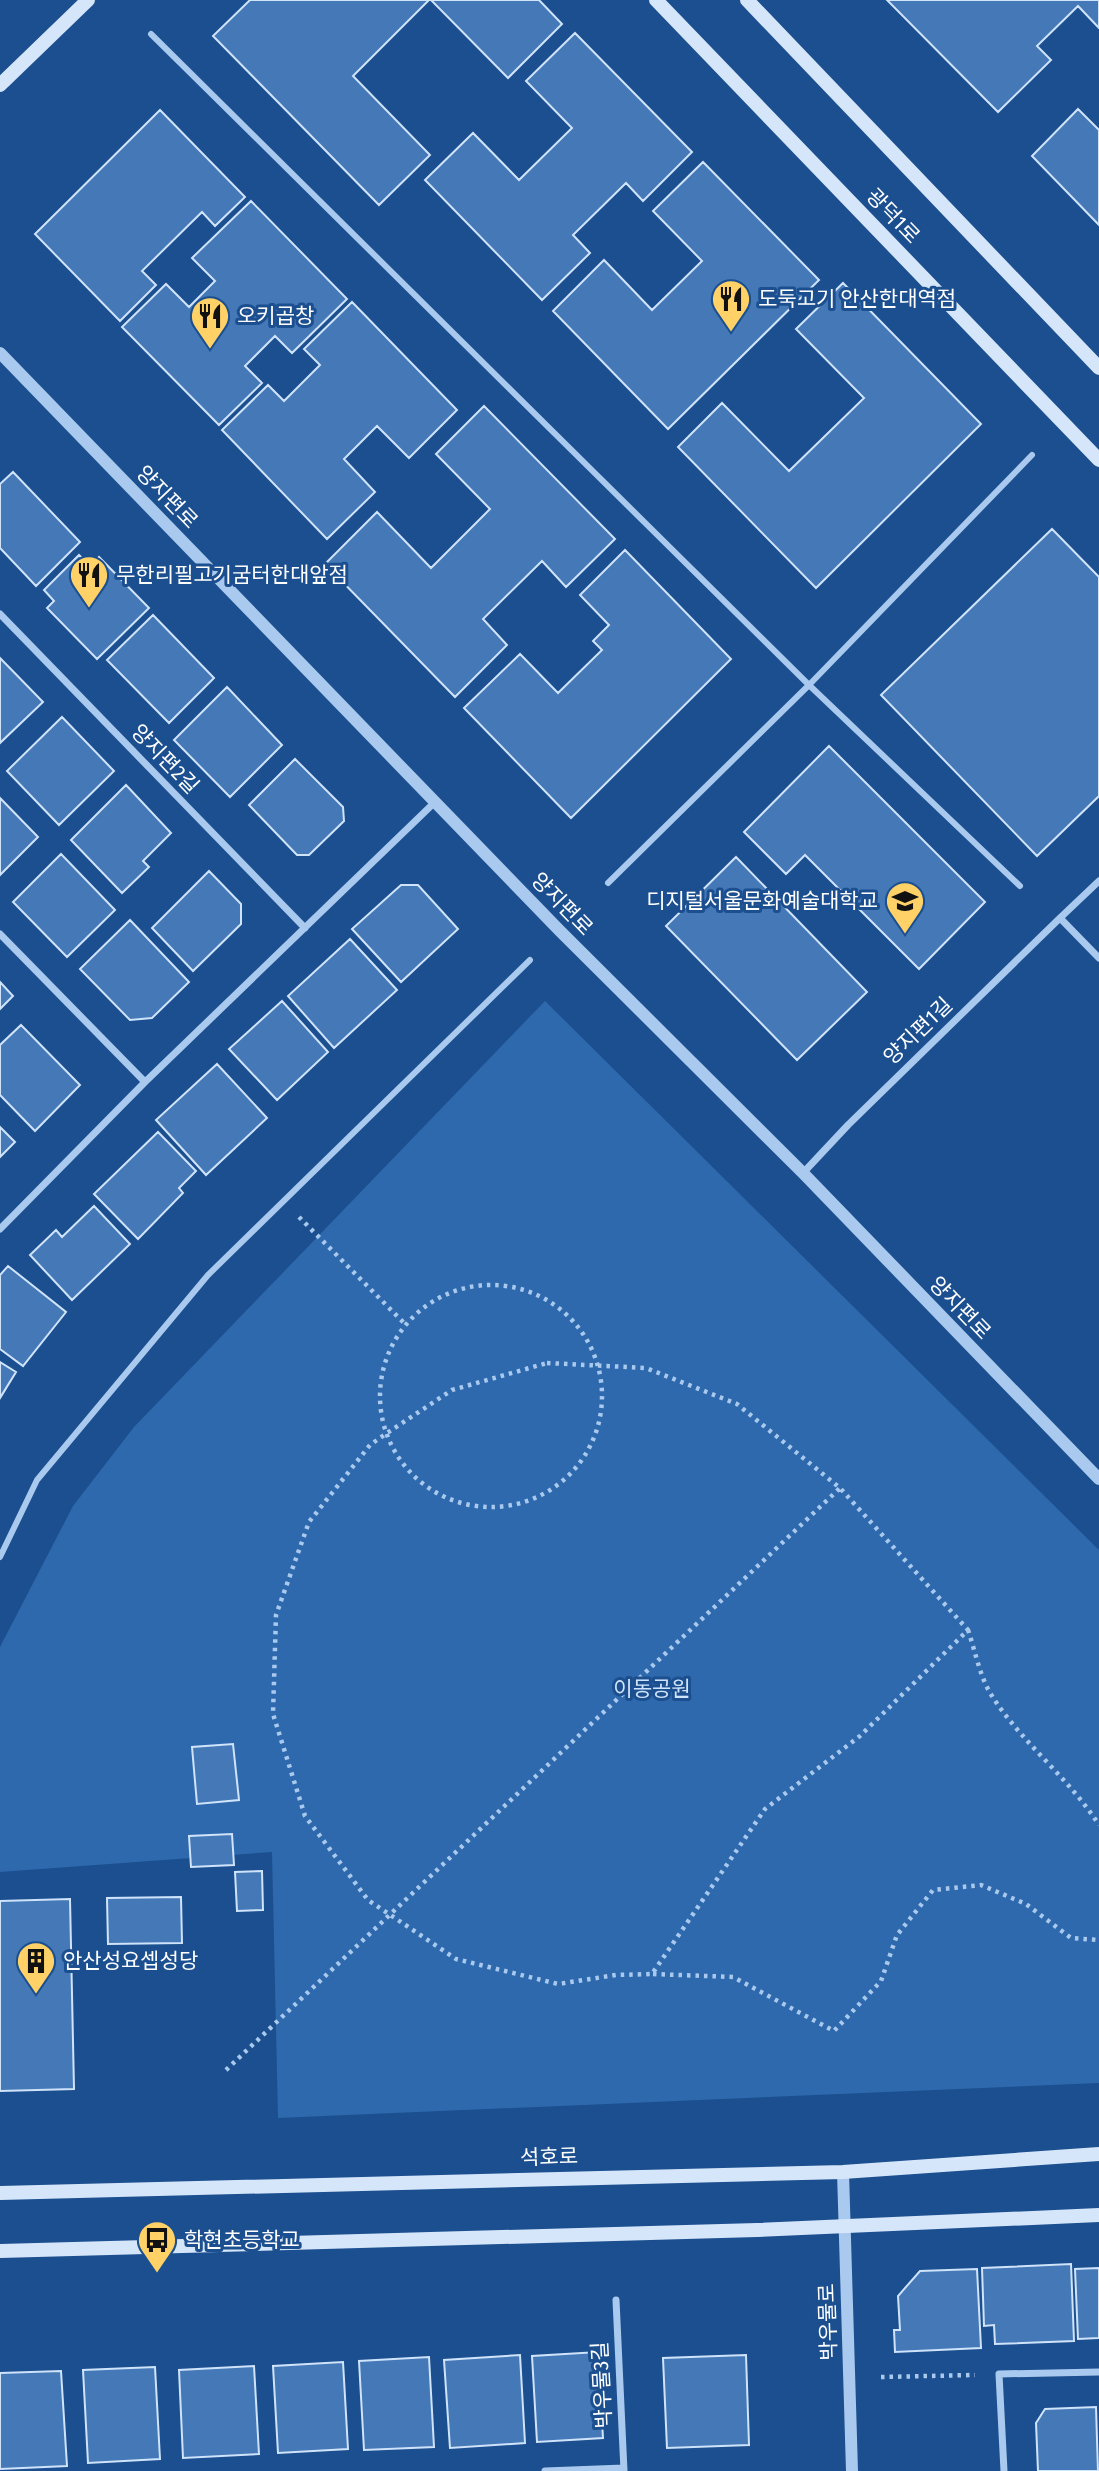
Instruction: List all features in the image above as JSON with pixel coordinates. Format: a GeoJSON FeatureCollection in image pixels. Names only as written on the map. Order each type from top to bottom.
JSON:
{"type":"FeatureCollection","features":[{"type":"Feature","properties":{"kind":"main road"},"geometry":{"type":"LineString","coordinates":[[0,85],[88,0]]}},
{"type":"Feature","properties":{"kind":"main road","name":"광덕1로"},"geometry":{"type":"LineString","coordinates":[[656,0],[1099,460]]}},
{"type":"Feature","properties":{"kind":"main road","name":"광덕1로"},"geometry":{"type":"LineString","coordinates":[[747,0],[1099,368]]}},
{"type":"Feature","properties":{"kind":"main road","name":"석호로"},"geometry":{"type":"LineString","coordinates":[[0,2193],[843,2172],[1099,2154]]}},
{"type":"Feature","properties":{"kind":"main road"},"geometry":{"type":"LineString","coordinates":[[0,2250],[844,2226],[1099,2215]]}},
{"type":"Feature","properties":{"kind":"street"},"geometry":{"type":"LineString","coordinates":[[151,34],[809,685],[1020,886]]}},
{"type":"Feature","properties":{"kind":"street","name":"양지편로"},"geometry":{"type":"LineString","coordinates":[[0,353],[560,931],[803,1173],[1099,1479]]}},
{"type":"Feature","properties":{"kind":"street"},"geometry":{"type":"LineString","coordinates":[[608,883],[809,685],[1032,454]]}},
{"type":"Feature","properties":{"kind":"street","name":"양지편2길"},"geometry":{"type":"LineString","coordinates":[[0,614],[305,928]]}},
{"type":"Feature","properties":{"kind":"street"},"geometry":{"type":"LineString","coordinates":[[0,1229],[145,1082],[436,801]]}},
{"type":"Feature","properties":{"kind":"street","name":"양지편1길"},"geometry":{"type":"LineString","coordinates":[[803,1173],[848,1125],[1099,881]]}},
{"type":"Feature","properties":{"kind":"street"},"geometry":{"type":"LineString","coordinates":[[1060,918],[1099,958]]}},
{"type":"Feature","properties":{"kind":"street"},"geometry":{"type":"LineString","coordinates":[[0,934],[145,1082]]}},
{"type":"Feature","properties":{"kind":"street"},"geometry":{"type":"LineString","coordinates":[[0,1558],[37,1480],[208,1275],[530,960]]}},
{"type":"Feature","properties":{"kind":"street","name":"박우물로"},"geometry":{"type":"LineString","coordinates":[[843,2172],[852,2471]]}},
{"type":"Feature","properties":{"kind":"street","name":"박우물3길"},"geometry":{"type":"LineString","coordinates":[[545,2471],[624,2470],[616,2300]]}},
{"type":"Feature","properties":{"kind":"street"},"geometry":{"type":"LineString","coordinates":[[1004,2471],[999,2374],[1099,2372]]}},
{"type":"Feature","properties":{"kind":"path"},"geometry":{"type":"LineString","coordinates":[[283,1201],[406,1325]]}},
{"type":"Feature","properties":{"kind":"path"},"geometry":{"type":"LineString","coordinates":[[476,1285],[513,1286],[547,1299],[575,1322],[594,1353],[597,1366],[602,1388],[599,1425],[583,1460],[557,1486],[524,1503],[488,1508],[451,1500],[419,1481],[396,1452],[382,1418],[381,1381],[391,1346],[406,1325],[441,1295],[476,1285]]}},
{"type":"Feature","properties":{"kind":"path"},"geometry":{"type":"LineString","coordinates":[[1099,1825],[1090,1811],[1030,1746],[990,1694],[968,1630],[840,1488],[737,1404],[646,1368],[547,1363],[452,1390],[387,1433],[370,1445],[309,1522],[276,1615],[273,1714],[305,1816],[368,1900],[456,1959],[558,1984],[617,1975],[733,1977],[834,2031],[881,1981],[897,1935],[933,1890],[981,1885],[1026,1905],[1071,1938],[1099,1940]]}},
{"type":"Feature","properties":{"kind":"path"},"geometry":{"type":"LineString","coordinates":[[226,2070],[840,1488]]}},
{"type":"Feature","properties":{"kind":"path"},"geometry":{"type":"LineString","coordinates":[[652,1974],[765,1809],[860,1736],[968,1630]]}},
{"type":"Feature","properties":{"kind":"path"},"geometry":{"type":"LineString","coordinates":[[881,2377],[999,2374]]}},
{"type":"Feature","properties":{"kind":"green space","name":"이동공원"},"geometry":{"type":"Polygon","coordinates":[[[545,1001],[1099,1550],[1099,2083],[278,2118],[272,1852],[0,1872],[0,1647],[73,1506],[134,1427],[545,1001]]]}},
{"type":"Feature","properties":{"kind":"building"},"geometry":{"type":"Polygon","coordinates":[[[250,0],[429,0],[353,76],[430,155],[379,205],[213,36],[250,0]]]}},
{"type":"Feature","properties":{"kind":"building"},"geometry":{"type":"Polygon","coordinates":[[[431,0],[539,0],[562,24],[508,78],[431,0]]]}},
{"type":"Feature","properties":{"kind":"building"},"geometry":{"type":"Polygon","coordinates":[[[887,0],[1099,0],[1099,28],[1078,6],[1037,46],[1051,60],[998,112],[887,0]]]}},
{"type":"Feature","properties":{"kind":"building"},"geometry":{"type":"Polygon","coordinates":[[[575,33],[692,152],[643,201],[626,183],[573,235],[590,253],[542,300],[425,180],[473,133],[519,180],[572,128],[526,81],[575,33]]]}},
{"type":"Feature","properties":{"kind":"building"},"geometry":{"type":"Polygon","coordinates":[[[1078,109],[1099,130],[1099,225],[1032,156],[1078,109]]]}},
{"type":"Feature","properties":{"kind":"building"},"geometry":{"type":"Polygon","coordinates":[[[160,110],[245,197],[215,226],[202,212],[142,271],[156,285],[120,321],[35,234],[160,110]]]}},
{"type":"Feature","properties":{"kind":"building"},"geometry":{"type":"Polygon","coordinates":[[[703,162],[819,280],[668,429],[553,311],[604,260],[652,310],[702,261],[653,211],[703,162]]]}},
{"type":"Feature","properties":{"kind":"building"},"geometry":{"type":"Polygon","coordinates":[[[251,201],[347,299],[292,353],[275,336],[245,366],[262,383],[219,425],[122,327],[166,284],[189,307],[215,281],[192,258],[251,201]]]}},
{"type":"Feature","properties":{"kind":"building"},"geometry":{"type":"Polygon","coordinates":[[[843,283],[981,424],[816,588],[678,447],[722,403],[789,471],[864,398],[796,329],[843,283]]]}},
{"type":"Feature","properties":{"kind":"building"},"geometry":{"type":"Polygon","coordinates":[[[352,302],[457,410],[409,458],[377,426],[344,459],[375,492],[327,539],[222,430],[268,385],[284,401],[320,365],[304,349],[352,302]]]}},
{"type":"Feature","properties":{"kind":"building"},"geometry":{"type":"Polygon","coordinates":[[[484,406],[615,539],[566,587],[542,561],[483,619],[507,645],[455,697],[325,564],[377,512],[431,568],[490,509],[436,454],[484,406]]]}},
{"type":"Feature","properties":{"kind":"building"},"geometry":{"type":"Polygon","coordinates":[[[13,472],[80,542],[36,586],[0,548],[0,484],[13,472]]]}},
{"type":"Feature","properties":{"kind":"building"},"geometry":{"type":"Polygon","coordinates":[[[1052,529],[1099,577],[1099,796],[1037,856],[881,695],[1052,529]]]}},
{"type":"Feature","properties":{"kind":"building"},"geometry":{"type":"Polygon","coordinates":[[[625,550],[731,659],[571,818],[464,708],[520,654],[558,693],[602,650],[593,641],[609,625],[580,595],[625,550]]]}},
{"type":"Feature","properties":{"kind":"building"},"geometry":{"type":"Polygon","coordinates":[[[79,555],[90,566],[99,557],[149,608],[97,659],[47,608],[54,601],[44,590],[79,555]]]}},
{"type":"Feature","properties":{"kind":"building"},"geometry":{"type":"Polygon","coordinates":[[[153,615],[214,678],[169,723],[107,660],[153,615]]]}},
{"type":"Feature","properties":{"kind":"building"},"geometry":{"type":"Polygon","coordinates":[[[0,658],[43,702],[0,743],[0,658]]]}},
{"type":"Feature","properties":{"kind":"building"},"geometry":{"type":"Polygon","coordinates":[[[227,687],[282,745],[230,797],[174,740],[227,687]]]}},
{"type":"Feature","properties":{"kind":"building"},"geometry":{"type":"Polygon","coordinates":[[[62,717],[114,771],[59,825],[7,771],[62,717]]]}},
{"type":"Feature","properties":{"kind":"building"},"geometry":{"type":"Polygon","coordinates":[[[829,746],[985,902],[919,969],[805,855],[786,874],[744,832],[829,746]]]}},
{"type":"Feature","properties":{"kind":"building"},"geometry":{"type":"Polygon","coordinates":[[[295,759],[343,807],[344,821],[309,855],[297,855],[249,805],[295,759]]]}},
{"type":"Feature","properties":{"kind":"building"},"geometry":{"type":"Polygon","coordinates":[[[126,785],[171,833],[143,861],[149,867],[122,893],[71,840],[126,785]]]}},
{"type":"Feature","properties":{"kind":"building"},"geometry":{"type":"Polygon","coordinates":[[[0,798],[38,837],[0,875],[0,798]]]}},
{"type":"Feature","properties":{"kind":"building"},"geometry":{"type":"Polygon","coordinates":[[[61,854],[115,910],[67,957],[13,902],[61,854]]]}},
{"type":"Feature","properties":{"kind":"building"},"geometry":{"type":"Polygon","coordinates":[[[736,857],[867,992],[797,1060],[666,926],[736,857]]]}},
{"type":"Feature","properties":{"kind":"building"},"geometry":{"type":"Polygon","coordinates":[[[209,871],[241,904],[241,924],[193,971],[152,928],[209,871]]]}},
{"type":"Feature","properties":{"kind":"building"},"geometry":{"type":"Polygon","coordinates":[[[401,885],[418,885],[458,929],[401,982],[352,929],[401,885]]]}},
{"type":"Feature","properties":{"kind":"building"},"geometry":{"type":"Polygon","coordinates":[[[130,920],[189,982],[152,1018],[130,1020],[80,969],[130,920]]]}},
{"type":"Feature","properties":{"kind":"building"},"geometry":{"type":"Polygon","coordinates":[[[350,939],[397,990],[334,1048],[288,996],[350,939]]]}},
{"type":"Feature","properties":{"kind":"building"},"geometry":{"type":"Polygon","coordinates":[[[0,982],[13,996],[0,1009],[0,982]]]}},
{"type":"Feature","properties":{"kind":"building"},"geometry":{"type":"Polygon","coordinates":[[[282,1001],[328,1052],[277,1100],[229,1049],[282,1001]]]}},
{"type":"Feature","properties":{"kind":"building"},"geometry":{"type":"Polygon","coordinates":[[[21,1025],[80,1085],[35,1131],[0,1095],[0,1045],[21,1025]]]}},
{"type":"Feature","properties":{"kind":"building"},"geometry":{"type":"Polygon","coordinates":[[[217,1064],[267,1118],[206,1175],[156,1120],[217,1064]]]}},
{"type":"Feature","properties":{"kind":"building"},"geometry":{"type":"Polygon","coordinates":[[[0,1127],[15,1142],[0,1157],[0,1127]]]}},
{"type":"Feature","properties":{"kind":"building"},"geometry":{"type":"Polygon","coordinates":[[[158,1132],[196,1171],[179,1188],[183,1193],[138,1239],[94,1194],[158,1132]]]}},
{"type":"Feature","properties":{"kind":"building"},"geometry":{"type":"Polygon","coordinates":[[[94,1206],[130,1244],[72,1300],[30,1255],[56,1230],[62,1237],[94,1206]]]}},
{"type":"Feature","properties":{"kind":"building"},"geometry":{"type":"Polygon","coordinates":[[[8,1266],[66,1312],[23,1366],[0,1349],[0,1275],[8,1266]]]}},
{"type":"Feature","properties":{"kind":"building"},"geometry":{"type":"Polygon","coordinates":[[[0,1362],[16,1372],[0,1398],[0,1362]]]}},
{"type":"Feature","properties":{"kind":"building"},"geometry":{"type":"Polygon","coordinates":[[[233,1744],[239,1800],[197,1804],[192,1747],[233,1744]]]}},
{"type":"Feature","properties":{"kind":"building"},"geometry":{"type":"Polygon","coordinates":[[[232,1834],[234,1865],[191,1867],[189,1836],[232,1834]]]}},
{"type":"Feature","properties":{"kind":"building"},"geometry":{"type":"Polygon","coordinates":[[[262,1871],[263,1910],[237,1911],[235,1872],[262,1871]]]}},
{"type":"Feature","properties":{"kind":"building"},"geometry":{"type":"Polygon","coordinates":[[[181,1897],[182,1943],[108,1944],[107,1898],[181,1897]]]}},
{"type":"Feature","properties":{"kind":"building","name":"안산성요셉성당"},"geometry":{"type":"Polygon","coordinates":[[[70,1899],[74,2089],[0,2091],[0,1901],[70,1899]]]}},
{"type":"Feature","properties":{"kind":"building"},"geometry":{"type":"Polygon","coordinates":[[[1071,2264],[1074,2341],[995,2344],[994,2325],[984,2326],[982,2268],[1071,2264]]]}},
{"type":"Feature","properties":{"kind":"building"},"geometry":{"type":"Polygon","coordinates":[[[1099,2268],[1099,2338],[1078,2339],[1075,2269],[1099,2268]]]}},
{"type":"Feature","properties":{"kind":"building"},"geometry":{"type":"Polygon","coordinates":[[[977,2269],[981,2348],[895,2352],[894,2330],[900,2330],[898,2296],[920,2271],[977,2269]]]}},
{"type":"Feature","properties":{"kind":"building"},"geometry":{"type":"Polygon","coordinates":[[[598,2352],[603,2438],[537,2442],[532,2356],[598,2352]]]}},
{"type":"Feature","properties":{"kind":"building"},"geometry":{"type":"Polygon","coordinates":[[[520,2355],[525,2443],[450,2448],[444,2360],[520,2355]]]}},
{"type":"Feature","properties":{"kind":"building"},"geometry":{"type":"Polygon","coordinates":[[[746,2355],[749,2445],[667,2448],[663,2358],[746,2355]]]}},
{"type":"Feature","properties":{"kind":"building"},"geometry":{"type":"Polygon","coordinates":[[[429,2357],[434,2447],[364,2450],[359,2361],[429,2357]]]}},
{"type":"Feature","properties":{"kind":"building"},"geometry":{"type":"Polygon","coordinates":[[[343,2362],[348,2449],[278,2453],[273,2366],[343,2362]]]}},
{"type":"Feature","properties":{"kind":"building"},"geometry":{"type":"Polygon","coordinates":[[[254,2366],[259,2454],[183,2458],[179,2370],[254,2366]]]}},
{"type":"Feature","properties":{"kind":"building"},"geometry":{"type":"Polygon","coordinates":[[[155,2367],[160,2459],[88,2463],[83,2370],[155,2367]]]}},
{"type":"Feature","properties":{"kind":"building"},"geometry":{"type":"Polygon","coordinates":[[[61,2371],[67,2466],[0,2469],[0,2373],[61,2371]]]}},
{"type":"Feature","properties":{"kind":"building"},"geometry":{"type":"Polygon","coordinates":[[[1096,2407],[1098,2471],[1038,2471],[1036,2423],[1045,2409],[1096,2407]]]}},
{"type":"Feature","properties":{"kind":"place","name":"도둑고기 안산한대역점"},"geometry":{"type":"Point","coordinates":[731,333]}},
{"type":"Feature","properties":{"kind":"place","name":"오키곱창"},"geometry":{"type":"Point","coordinates":[210,350]}},
{"type":"Feature","properties":{"kind":"place","name":"무한리필고기굼터한대앞점"},"geometry":{"type":"Point","coordinates":[89,609]}},
{"type":"Feature","properties":{"kind":"place","name":"디지털서울문화예술대학교"},"geometry":{"type":"Point","coordinates":[905,935]}},
{"type":"Feature","properties":{"kind":"place","name":"안산성요셉성당"},"geometry":{"type":"Point","coordinates":[36,1995]}},
{"type":"Feature","properties":{"kind":"place","name":"학현초등학교"},"geometry":{"type":"Point","coordinates":[157,2274]}}]}
